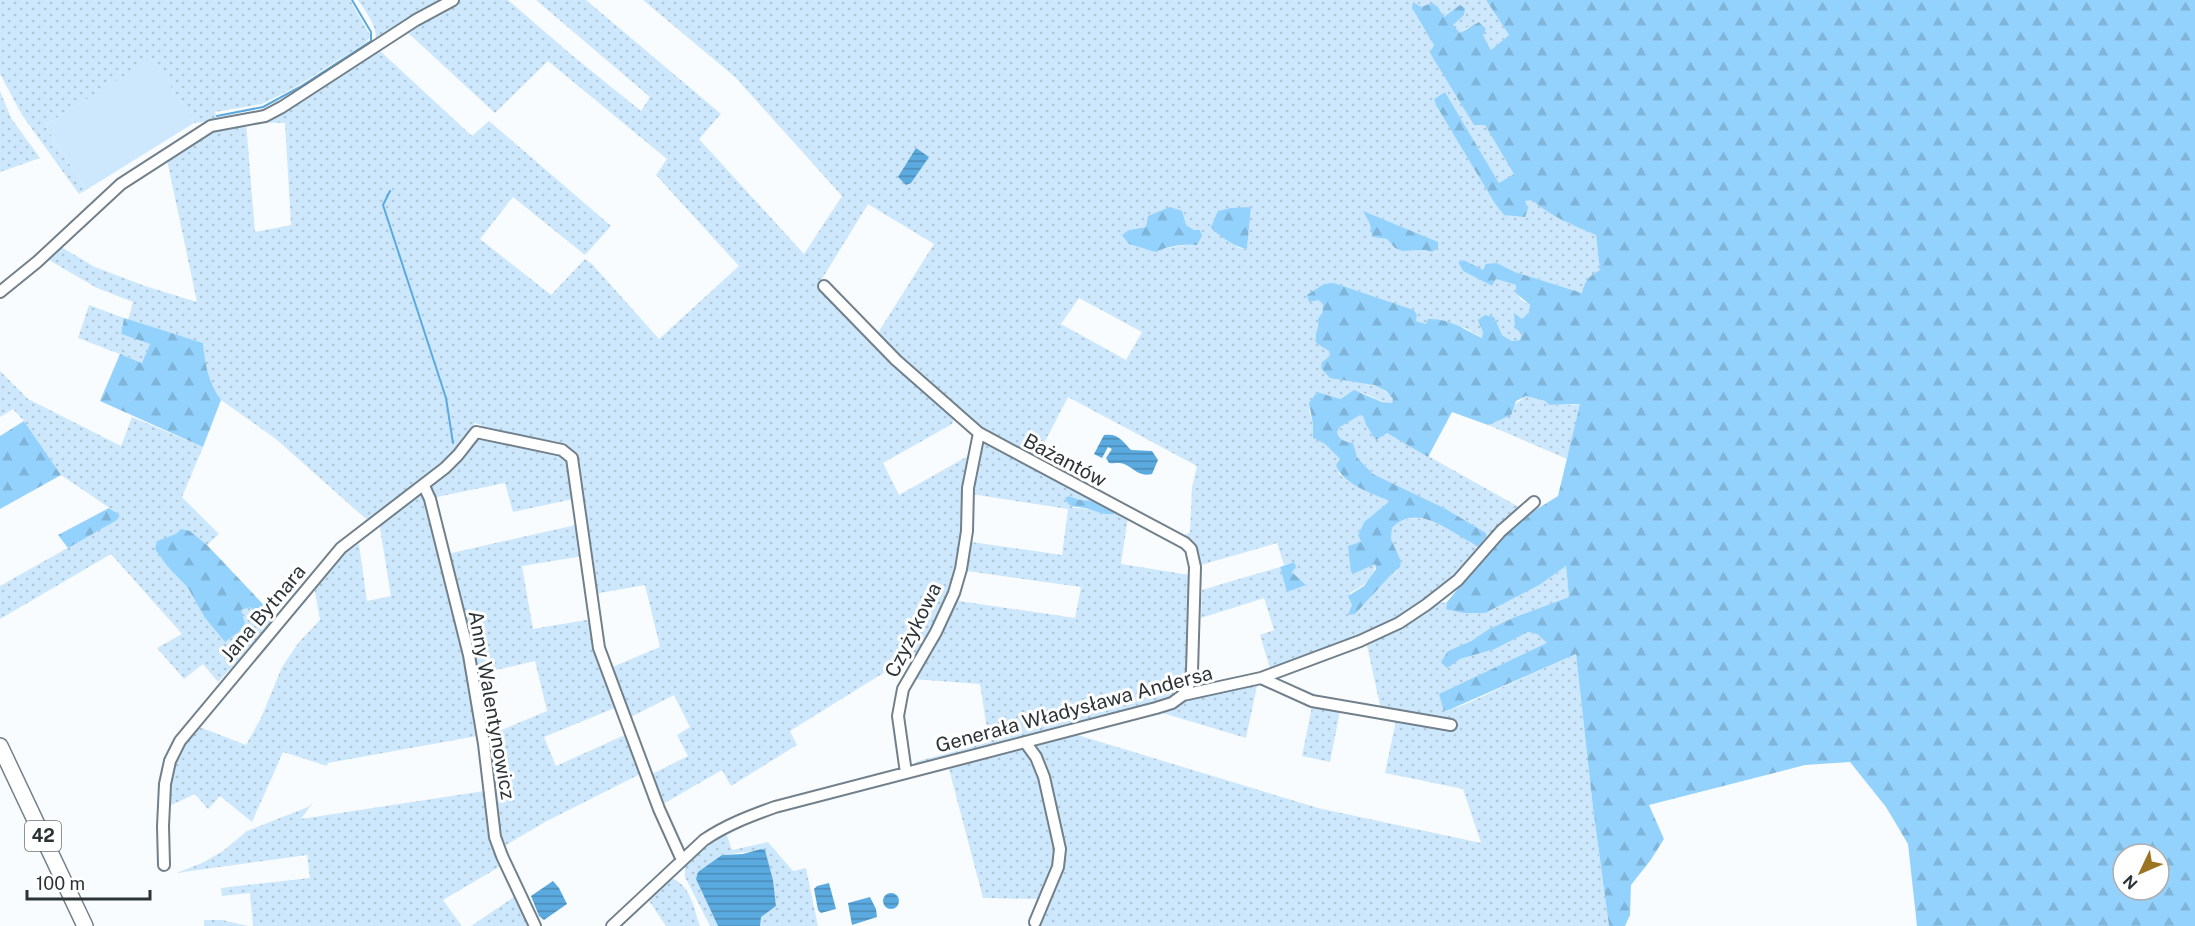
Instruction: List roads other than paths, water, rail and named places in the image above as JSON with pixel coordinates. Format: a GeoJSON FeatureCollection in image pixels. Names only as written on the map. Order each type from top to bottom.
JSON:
{"type":"FeatureCollection","features":[{"type":"Feature","properties":{"kind":"main road","name":"42"},"geometry":{"type":"LineString","coordinates":[[0,746],[85,926]]}},
{"type":"Feature","properties":{"kind":"street"},"geometry":{"type":"LineString","coordinates":[[0,292],[37,262],[121,184],[211,126],[265,116],[282,107],[416,20],[453,0]]}},
{"type":"Feature","properties":{"kind":"street","name":"Bażantów"},"geometry":{"type":"LineString","coordinates":[[824,286],[896,360],[979,434],[1176,537],[1191,549],[1195,567],[1192,671],[1190,684],[1183,695]]}},
{"type":"Feature","properties":{"kind":"street","name":"Jana Bytnara"},"geometry":{"type":"LineString","coordinates":[[164,865],[165,784],[170,761],[180,741],[341,548],[452,463],[476,432],[562,450],[572,458],[599,648],[658,809],[682,860]]}},
{"type":"Feature","properties":{"kind":"street","name":"Czyżykowa"},"geometry":{"type":"LineString","coordinates":[[906,773],[898,716],[903,689],[936,632],[956,585],[967,531],[968,488],[979,434]]}},
{"type":"Feature","properties":{"kind":"street","name":"Anny Walentynowicz"},"geometry":{"type":"LineString","coordinates":[[424,486],[430,499],[469,655],[495,837],[535,926]]}},
{"type":"Feature","properties":{"kind":"street","name":"Generała Władysława Andersa"},"geometry":{"type":"LineString","coordinates":[[612,926],[711,835],[748,816],[1156,708],[1172,703],[1183,695],[1262,678],[1370,637],[1410,616],[1458,580],[1501,531],[1534,502]]}},
{"type":"Feature","properties":{"kind":"street"},"geometry":{"type":"LineString","coordinates":[[1262,678],[1312,701],[1451,725]]}},
{"type":"Feature","properties":{"kind":"street"},"geometry":{"type":"LineString","coordinates":[[1025,742],[1036,757],[1044,777],[1060,849],[1058,867],[1035,922]]}},
{"type":"Feature","properties":{"kind":"waterway"},"geometry":{"type":"LineString","coordinates":[[217,116],[263,107],[300,87],[371,41],[371,32],[352,0]]}},
{"type":"Feature","properties":{"kind":"waterway"},"geometry":{"type":"LineString","coordinates":[[390,191],[383,205],[446,398],[453,443]]}}]}
